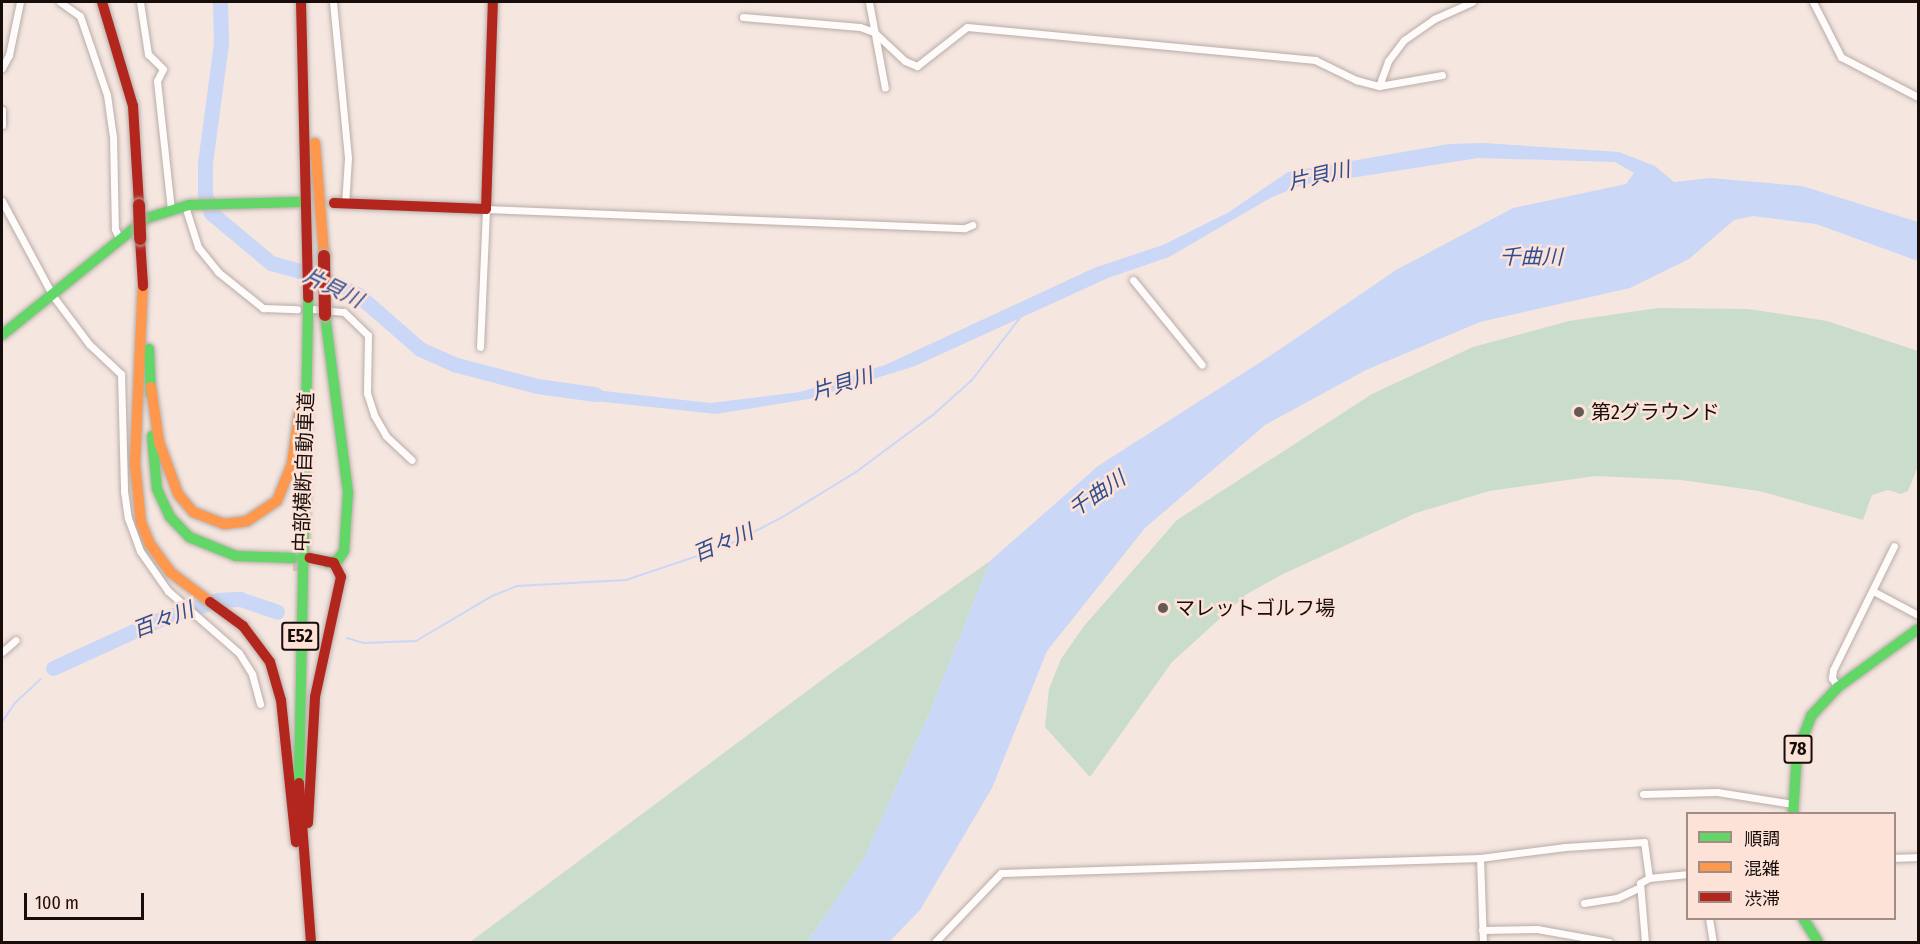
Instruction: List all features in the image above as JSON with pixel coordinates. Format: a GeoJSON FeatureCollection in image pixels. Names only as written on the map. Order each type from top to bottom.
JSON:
{"type":"FeatureCollection","features":[{"type":"Feature","properties":{"kind":"main road"},"geometry":{"type":"LineString","coordinates":[[102,2],[130,92],[143,280],[147,476],[164,522],[181,540],[207,555],[237,563],[293,561]]}},
{"type":"Feature","properties":{"kind":"main road","name":"中部横断自動車道"},"geometry":{"type":"LineString","coordinates":[[301,2],[306,62],[304,199],[309,308],[299,738],[310,942]]}},
{"type":"Feature","properties":{"kind":"main road"},"geometry":{"type":"LineString","coordinates":[[340,203],[486,208],[493,2]]}},
{"type":"Feature","properties":{"kind":"main road"},"geometry":{"type":"LineString","coordinates":[[146,386],[163,459],[185,504],[200,517],[224,524],[260,516],[284,489],[296,449],[309,308],[324,256],[306,62]]}},
{"type":"Feature","properties":{"kind":"main road"},"geometry":{"type":"LineString","coordinates":[[2,335],[53,296],[118,238],[140,222],[171,209],[187,206],[304,199]]}},
{"type":"Feature","properties":{"kind":"main road"},"geometry":{"type":"LineString","coordinates":[[309,308],[348,476],[344,551],[332,562],[310,561]]}},
{"type":"Feature","properties":{"kind":"main road"},"geometry":{"type":"LineString","coordinates":[[146,386],[135,464],[141,522],[162,562],[200,595],[225,612],[258,642],[278,684],[292,820],[306,899]]}},
{"type":"Feature","properties":{"kind":"main road"},"geometry":{"type":"LineString","coordinates":[[306,899],[314,708],[341,577],[332,562]]}},
{"type":"Feature","properties":{"kind":"main road","name":"78"},"geometry":{"type":"LineString","coordinates":[[1793,809],[1795,763],[1803,730],[1817,707],[1838,687],[1918,629]]}},
{"type":"Feature","properties":{"kind":"main road"},"geometry":{"type":"LineString","coordinates":[[1804,920],[1818,942]]}},
{"type":"Feature","properties":{"kind":"street"},"geometry":{"type":"LineString","coordinates":[[2,68],[9,55],[20,2]]}},
{"type":"Feature","properties":{"kind":"street"},"geometry":{"type":"LineString","coordinates":[[60,2],[80,16],[107,95],[114,150],[115,229],[118,238]]}},
{"type":"Feature","properties":{"kind":"street"},"geometry":{"type":"LineString","coordinates":[[140,2],[148,54],[163,69],[157,81],[171,209]]}},
{"type":"Feature","properties":{"kind":"street"},"geometry":{"type":"LineString","coordinates":[[333,2],[348,158],[340,203]]}},
{"type":"Feature","properties":{"kind":"street"},"geometry":{"type":"LineString","coordinates":[[869,2],[885,88]]}},
{"type":"Feature","properties":{"kind":"street"},"geometry":{"type":"LineString","coordinates":[[1379,86],[1388,61],[1404,40],[1434,19],[1472,2]]}},
{"type":"Feature","properties":{"kind":"street"},"geometry":{"type":"LineString","coordinates":[[1814,2],[1841,57],[1918,97]]}},
{"type":"Feature","properties":{"kind":"street"},"geometry":{"type":"LineString","coordinates":[[743,17],[848,24],[874,32],[905,61],[916,66],[967,27],[1315,60],[1356,80],[1379,86],[1442,75]]}},
{"type":"Feature","properties":{"kind":"street"},"geometry":{"type":"LineString","coordinates":[[2,110],[2,125]]}},
{"type":"Feature","properties":{"kind":"street"},"geometry":{"type":"LineString","coordinates":[[2,201],[53,296],[89,344],[121,374],[128,518],[146,563],[182,602],[247,664],[260,704]]}},
{"type":"Feature","properties":{"kind":"street"},"geometry":{"type":"LineString","coordinates":[[187,206],[198,247],[218,272],[263,308],[309,308],[344,312],[368,335],[367,393],[374,416],[386,436],[412,460]]}},
{"type":"Feature","properties":{"kind":"street"},"geometry":{"type":"LineString","coordinates":[[480,347],[486,208],[965,228],[972,225]]}},
{"type":"Feature","properties":{"kind":"street"},"geometry":{"type":"LineString","coordinates":[[1133,280],[1202,365]]}},
{"type":"Feature","properties":{"kind":"street"},"geometry":{"type":"LineString","coordinates":[[1838,687],[1832,678],[1833,670],[1894,546]]}},
{"type":"Feature","properties":{"kind":"street"},"geometry":{"type":"LineString","coordinates":[[1873,591],[1918,615]]}},
{"type":"Feature","properties":{"kind":"street"},"geometry":{"type":"LineString","coordinates":[[2,652],[16,640]]}},
{"type":"Feature","properties":{"kind":"street"},"geometry":{"type":"LineString","coordinates":[[1643,794],[1717,792],[1793,809]]}},
{"type":"Feature","properties":{"kind":"street"},"geometry":{"type":"LineString","coordinates":[[935,942],[1001,873],[1480,858],[1566,847],[1644,842],[1649,878]]}},
{"type":"Feature","properties":{"kind":"street"},"geometry":{"type":"LineString","coordinates":[[1896,858],[1918,857]]}},
{"type":"Feature","properties":{"kind":"street"},"geometry":{"type":"LineString","coordinates":[[1480,858],[1483,942]]}},
{"type":"Feature","properties":{"kind":"street"},"geometry":{"type":"LineString","coordinates":[[1584,903],[1617,898],[1638,888],[1649,878],[1686,874]]}},
{"type":"Feature","properties":{"kind":"street"},"geometry":{"type":"LineString","coordinates":[[1638,888],[1645,942]]}},
{"type":"Feature","properties":{"kind":"street"},"geometry":{"type":"LineString","coordinates":[[1709,920],[1713,942]]}},
{"type":"Feature","properties":{"kind":"street"},"geometry":{"type":"LineString","coordinates":[[1482,930],[1537,928],[1609,942]]}},
{"type":"Feature","properties":{"kind":"green space"},"geometry":{"type":"Polygon","coordinates":[[[1658,308],[1748,309],[1827,321],[1918,351],[1918,466],[1908,491],[1901,494],[1888,490],[1872,495],[1863,520],[1759,491],[1681,480],[1596,476],[1489,491],[1416,513],[1281,575],[1247,594],[1172,662],[1090,777],[1045,727],[1049,689],[1061,659],[1084,626],[1177,520],[1372,394],[1473,347],[1569,321],[1658,308]]]}},
{"type":"Feature","properties":{"kind":"green space"},"geometry":{"type":"Polygon","coordinates":[[[990,561],[928,716],[863,860],[807,942],[470,942],[834,671],[990,561]]]}},
{"type":"Feature","properties":{"kind":"water","name":"千曲川"},"geometry":{"type":"Polygon","coordinates":[[[1483,143],[1619,152],[1655,166],[1674,182],[1710,178],[1802,186],[1918,222],[1918,261],[1816,224],[1753,216],[1734,220],[1689,259],[1630,288],[1480,322],[1366,370],[1265,425],[1145,528],[1047,651],[992,788],[920,910],[889,942],[807,942],[863,860],[928,716],[990,561],[1098,466],[1270,356],[1396,270],[1513,208],[1626,184],[1634,173],[1615,162],[1478,158],[1300,186],[1272,197],[1169,257],[1108,278],[915,366],[809,399],[716,414],[577,399],[577,388],[710,403],[800,392],[885,365],[1094,268],[1163,245],[1229,212],[1288,172],[1449,144],[1483,143]]]}},
{"type":"Feature","properties":{"kind":"waterway","name":"片貝川"},"geometry":{"type":"LineString","coordinates":[[220,2],[221,43],[205,163],[205,194],[211,213],[271,263],[318,276],[357,294],[420,349],[453,364],[537,386],[595,394]]}},
{"type":"Feature","properties":{"kind":"waterway","name":"百々川"},"geometry":{"type":"LineString","coordinates":[[347,638],[363,643],[416,641],[492,596],[517,586],[626,580],[724,547],[781,518],[856,472],[934,414],[972,380],[1022,315]]}},
{"type":"Feature","properties":{"kind":"waterway","name":"百々川"},"geometry":{"type":"LineString","coordinates":[[53,668],[158,620],[218,600],[240,599],[277,612]]}},
{"type":"Feature","properties":{"kind":"waterway"},"geometry":{"type":"LineString","coordinates":[[2,722],[15,703],[41,679]]}},
{"type":"Feature","properties":{"kind":"tunnel"},"geometry":{"type":"LineString","coordinates":[[293,565],[310,565]]}},
{"type":"Feature","properties":{"kind":"traffic: fast"},"geometry":{"type":"LineString","coordinates":[[2,335],[147,218],[189,205],[298,202]]}},
{"type":"Feature","properties":{"kind":"traffic: fast"},"geometry":{"type":"LineString","coordinates":[[299,783],[308,298]]}},
{"type":"Feature","properties":{"kind":"traffic: fast"},"geometry":{"type":"LineString","coordinates":[[325,315],[348,493],[344,551],[338,560],[327,563]]}},
{"type":"Feature","properties":{"kind":"traffic: fast"},"geometry":{"type":"LineString","coordinates":[[149,349],[151,394]]}},
{"type":"Feature","properties":{"kind":"traffic: fast"},"geometry":{"type":"LineString","coordinates":[[152,436],[157,489],[170,517],[189,537],[236,556],[293,558]]}},
{"type":"Feature","properties":{"kind":"traffic: fast"},"geometry":{"type":"LineString","coordinates":[[1793,812],[1797,753],[1811,716],[1838,687],[1918,629]]}},
{"type":"Feature","properties":{"kind":"traffic: fast"},"geometry":{"type":"LineString","coordinates":[[1804,920],[1818,942]]}},
{"type":"Feature","properties":{"kind":"traffic: slow"},"geometry":{"type":"LineString","coordinates":[[315,143],[324,256]]}},
{"type":"Feature","properties":{"kind":"traffic: slow"},"geometry":{"type":"LineString","coordinates":[[143,280],[135,464],[141,522],[150,544],[170,572],[210,602]]}},
{"type":"Feature","properties":{"kind":"traffic: slow"},"geometry":{"type":"LineString","coordinates":[[151,387],[159,442],[178,494],[193,512],[224,524],[247,521],[277,501],[292,464],[299,414]]}},
{"type":"Feature","properties":{"kind":"traffic: jam"},"geometry":{"type":"LineString","coordinates":[[102,2],[133,106],[139,205]]}},
{"type":"Feature","properties":{"kind":"traffic: jam"},"geometry":{"type":"LineString","coordinates":[[301,2],[308,298]]}},
{"type":"Feature","properties":{"kind":"traffic: jam"},"geometry":{"type":"LineString","coordinates":[[334,203],[486,209],[493,2]]}},
{"type":"Feature","properties":{"kind":"traffic: jam"},"geometry":{"type":"LineString","coordinates":[[139,205],[140,239]]}},
{"type":"Feature","properties":{"kind":"traffic: jam"},"geometry":{"type":"LineString","coordinates":[[140,239],[143,286]]}},
{"type":"Feature","properties":{"kind":"traffic: jam"},"geometry":{"type":"LineString","coordinates":[[324,256],[325,315]]}},
{"type":"Feature","properties":{"kind":"traffic: jam"},"geometry":{"type":"LineString","coordinates":[[308,823],[315,697],[341,577],[334,563],[310,558]]}},
{"type":"Feature","properties":{"kind":"traffic: jam"},"geometry":{"type":"LineString","coordinates":[[210,602],[243,626],[270,662],[281,700],[296,842]]}},
{"type":"Feature","properties":{"kind":"traffic: jam"},"geometry":{"type":"LineString","coordinates":[[299,783],[311,942]]}},
{"type":"Feature","properties":{"kind":"place","name":"第2グラウンド"},"geometry":{"type":"Point","coordinates":[1579,412]}},
{"type":"Feature","properties":{"kind":"place","name":"マレットゴルフ場"},"geometry":{"type":"Point","coordinates":[1163,608]}}]}
